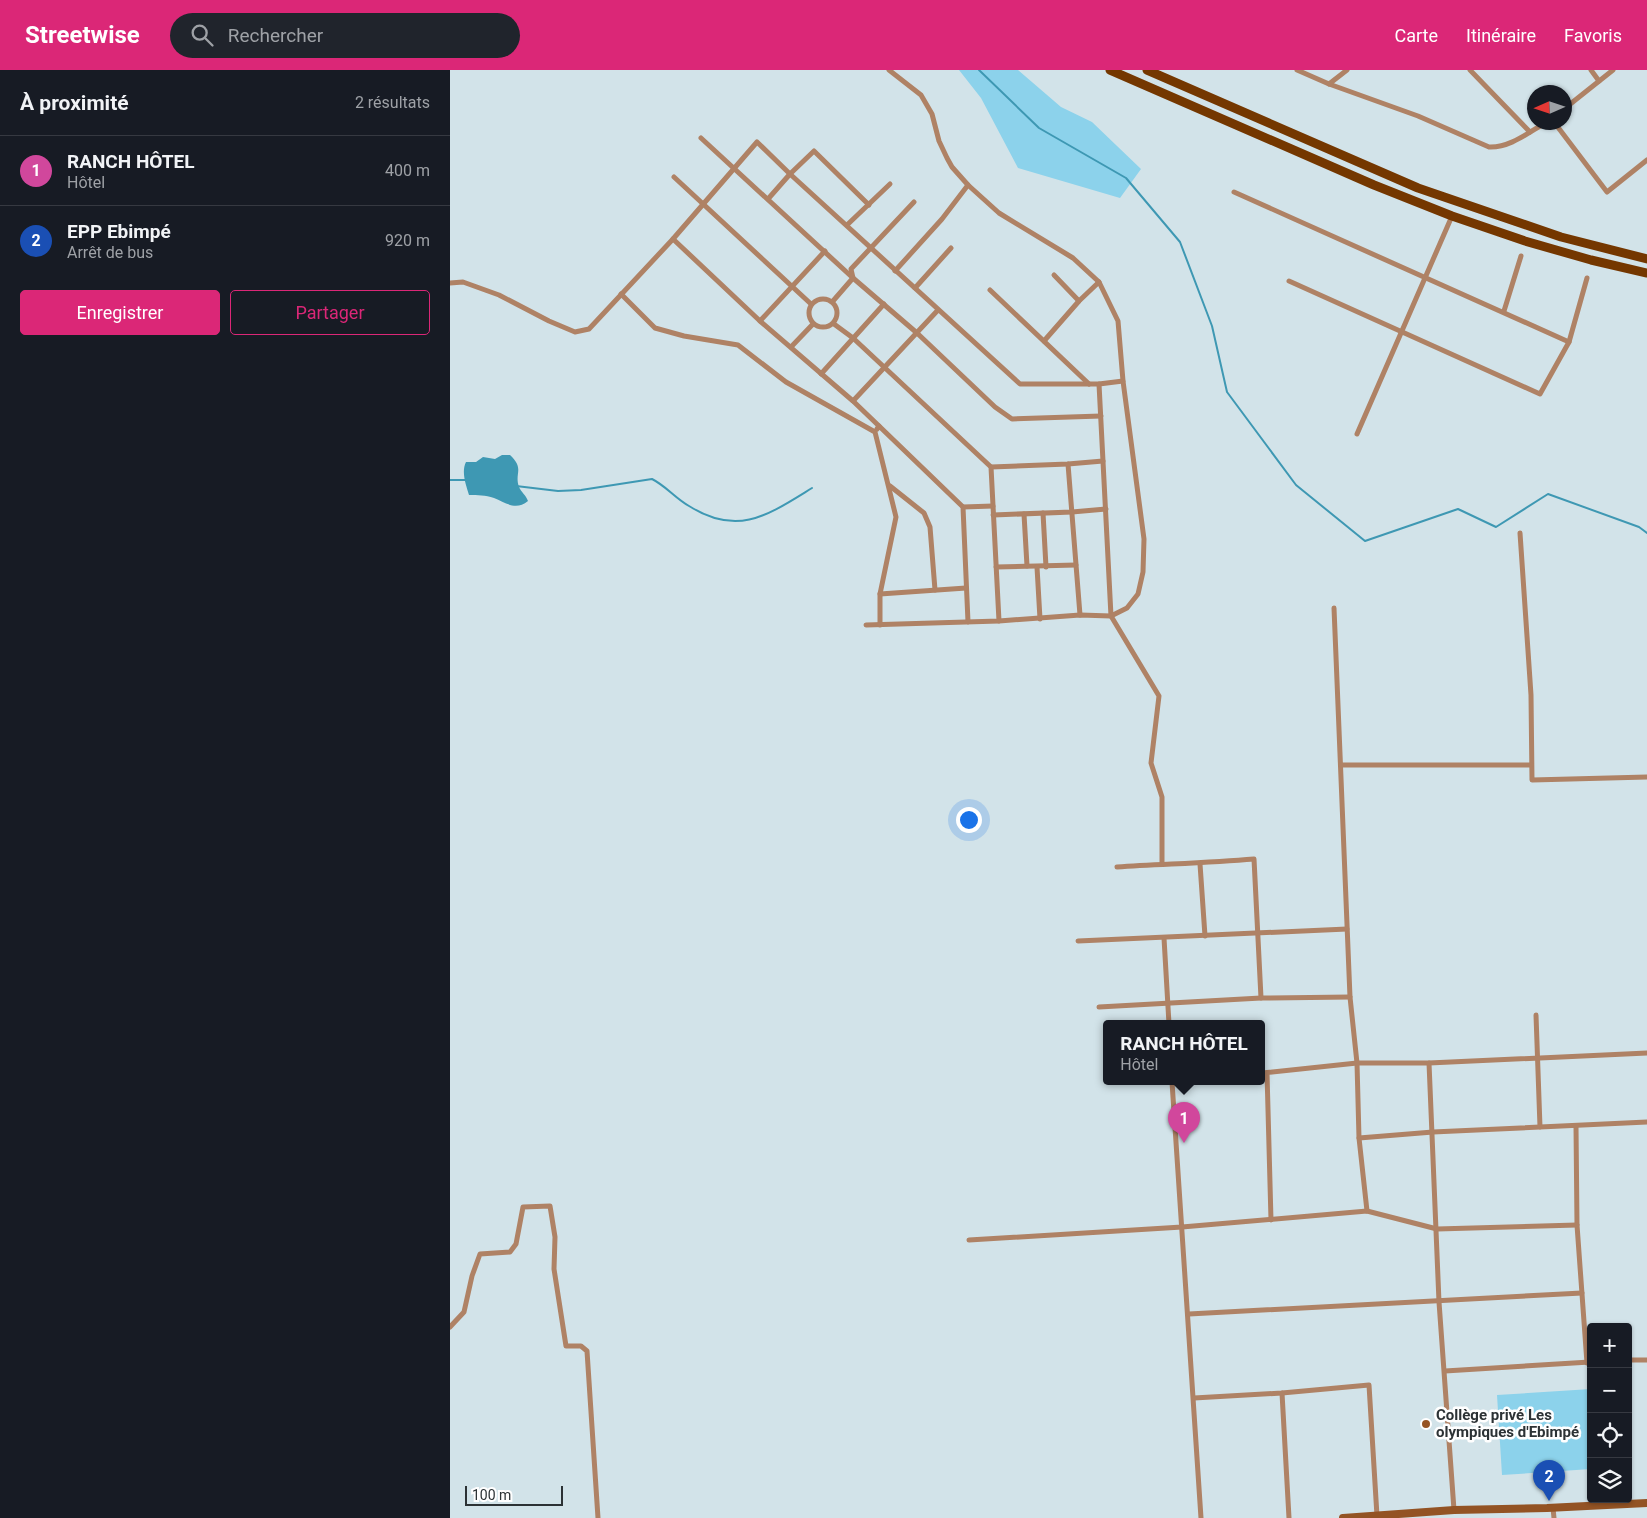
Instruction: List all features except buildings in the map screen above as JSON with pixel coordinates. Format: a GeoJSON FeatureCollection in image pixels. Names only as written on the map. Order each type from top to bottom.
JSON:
{"type":"FeatureCollection","features":[{"type":"Feature","properties":{"kind":"main road"},"geometry":{"type":"LineString","coordinates":[[1110,70],[1374,185],[1452,216],[1525,241],[1591,260],[1647,273]]}},
{"type":"Feature","properties":{"kind":"main road"},"geometry":{"type":"LineString","coordinates":[[1147,70],[1449,200],[1561,237],[1647,259]]}},
{"type":"Feature","properties":{"kind":"street"},"geometry":{"type":"LineString","coordinates":[[866,625],[999,621],[1080,615],[1111,616],[1127,608],[1138,594],[1143,572],[1144,538],[1123,381],[1118,321],[1099,282],[1074,258],[999,213],[968,185],[952,168],[939,140],[932,114],[921,95],[890,70]]}},
{"type":"Feature","properties":{"kind":"street"},"geometry":{"type":"LineString","coordinates":[[1298,70],[1328,84],[1418,116],[1489,147],[1498,148],[1533,130]]}},
{"type":"Feature","properties":{"kind":"street"},"geometry":{"type":"LineString","coordinates":[[1328,84],[1347,70]]}},
{"type":"Feature","properties":{"kind":"street"},"geometry":{"type":"LineString","coordinates":[[1470,70],[1530,132]]}},
{"type":"Feature","properties":{"kind":"street"},"geometry":{"type":"LineString","coordinates":[[1591,70],[1599,81]]}},
{"type":"Feature","properties":{"kind":"street"},"geometry":{"type":"LineString","coordinates":[[1572,103],[1613,70]]}},
{"type":"Feature","properties":{"kind":"street"},"geometry":{"type":"LineString","coordinates":[[1560,130],[1607,192],[1647,160]]}},
{"type":"Feature","properties":{"kind":"street"},"geometry":{"type":"LineString","coordinates":[[701,138],[853,278],[917,333],[995,407],[1012,418],[1101,416]]}},
{"type":"Feature","properties":{"kind":"street"},"geometry":{"type":"LineString","coordinates":[[450,283],[463,282],[499,295],[549,322],[575,332],[589,330],[673,239],[757,142],[1020,384],[1099,384],[1123,381]]}},
{"type":"Feature","properties":{"kind":"street"},"geometry":{"type":"LineString","coordinates":[[768,199],[814,151],[869,205]]}},
{"type":"Feature","properties":{"kind":"street"},"geometry":{"type":"LineString","coordinates":[[674,177],[811,304]]}},
{"type":"Feature","properties":{"kind":"street"},"geometry":{"type":"LineString","coordinates":[[847,225],[890,184]]}},
{"type":"Feature","properties":{"kind":"street"},"geometry":{"type":"LineString","coordinates":[[895,271],[942,219],[968,185]]}},
{"type":"Feature","properties":{"kind":"street"},"geometry":{"type":"LineString","coordinates":[[1234,192],[1504,311],[1569,342]]}},
{"type":"Feature","properties":{"kind":"street"},"geometry":{"type":"LineString","coordinates":[[853,278],[851,270],[870,247],[914,202]]}},
{"type":"Feature","properties":{"kind":"street"},"geometry":{"type":"LineString","coordinates":[[1357,434],[1452,216]]}},
{"type":"Feature","properties":{"kind":"street"},"geometry":{"type":"LineString","coordinates":[[673,239],[760,321],[852,401],[963,507],[968,622]]}},
{"type":"Feature","properties":{"kind":"street"},"geometry":{"type":"LineString","coordinates":[[915,288],[951,248]]}},
{"type":"Feature","properties":{"kind":"street"},"geometry":{"type":"LineString","coordinates":[[760,321],[825,251]]}},
{"type":"Feature","properties":{"kind":"street"},"geometry":{"type":"LineString","coordinates":[[1504,311],[1521,256]]}},
{"type":"Feature","properties":{"kind":"street"},"geometry":{"type":"LineString","coordinates":[[1054,275],[1079,301]]}},
{"type":"Feature","properties":{"kind":"street"},"geometry":{"type":"LineString","coordinates":[[833,301],[853,278]]}},
{"type":"Feature","properties":{"kind":"street"},"geometry":{"type":"LineString","coordinates":[[1289,282],[1540,394],[1569,342],[1587,278]]}},
{"type":"Feature","properties":{"kind":"street"},"geometry":{"type":"LineString","coordinates":[[1044,341],[1079,301],[1099,282]]}},
{"type":"Feature","properties":{"kind":"street"},"geometry":{"type":"LineString","coordinates":[[990,290],[1088,384]]}},
{"type":"Feature","properties":{"kind":"street"},"geometry":{"type":"LineString","coordinates":[[621,294],[655,328],[684,336],[738,345],[786,382],[875,432],[896,517],[880,594],[880,625]]}},
{"type":"Feature","properties":{"kind":"street"},"geometry":{"type":"LineString","coordinates":[[822,298],[833,301],[838,313],[834,324],[824,328],[814,324],[808,314],[811,304],[822,298]]}},
{"type":"Feature","properties":{"kind":"street"},"geometry":{"type":"LineString","coordinates":[[821,374],[884,304]]}},
{"type":"Feature","properties":{"kind":"street"},"geometry":{"type":"LineString","coordinates":[[852,401],[938,310]]}},
{"type":"Feature","properties":{"kind":"street"},"geometry":{"type":"LineString","coordinates":[[791,347],[814,324]]}},
{"type":"Feature","properties":{"kind":"street"},"geometry":{"type":"LineString","coordinates":[[834,324],[852,338],[991,467],[999,621]]}},
{"type":"Feature","properties":{"kind":"street"},"geometry":{"type":"LineString","coordinates":[[1099,384],[1111,616],[1158,696],[1151,763],[1162,797],[1162,864]]}},
{"type":"Feature","properties":{"kind":"street"},"geometry":{"type":"LineString","coordinates":[[875,432],[879,426]]}},
{"type":"Feature","properties":{"kind":"street"},"geometry":{"type":"LineString","coordinates":[[991,467],[1103,461]]}},
{"type":"Feature","properties":{"kind":"street"},"geometry":{"type":"LineString","coordinates":[[1068,464],[1080,615]]}},
{"type":"Feature","properties":{"kind":"street"},"geometry":{"type":"LineString","coordinates":[[889,486],[924,513],[930,527],[935,590]]}},
{"type":"Feature","properties":{"kind":"street"},"geometry":{"type":"LineString","coordinates":[[963,507],[993,506]]}},
{"type":"Feature","properties":{"kind":"street"},"geometry":{"type":"LineString","coordinates":[[993,515],[1106,509]]}},
{"type":"Feature","properties":{"kind":"street"},"geometry":{"type":"LineString","coordinates":[[1043,512],[1046,567]]}},
{"type":"Feature","properties":{"kind":"street"},"geometry":{"type":"LineString","coordinates":[[1024,514],[1027,566]]}},
{"type":"Feature","properties":{"kind":"street"},"geometry":{"type":"LineString","coordinates":[[1520,533],[1531,695],[1532,780],[1647,776]]}},
{"type":"Feature","properties":{"kind":"street"},"geometry":{"type":"LineString","coordinates":[[996,567],[1076,566]]}},
{"type":"Feature","properties":{"kind":"street"},"geometry":{"type":"LineString","coordinates":[[1038,567],[1040,619]]}},
{"type":"Feature","properties":{"kind":"street"},"geometry":{"type":"LineString","coordinates":[[880,594],[966,588]]}},
{"type":"Feature","properties":{"kind":"street"},"geometry":{"type":"LineString","coordinates":[[1334,608],[1350,998],[1357,1063],[1359,1138],[1366,1211]]}},
{"type":"Feature","properties":{"kind":"street"},"geometry":{"type":"LineString","coordinates":[[1341,765],[1532,765]]}},
{"type":"Feature","properties":{"kind":"street"},"geometry":{"type":"LineString","coordinates":[[1117,867],[1254,860],[1261,998]]}},
{"type":"Feature","properties":{"kind":"street"},"geometry":{"type":"LineString","coordinates":[[1200,864],[1205,936]]}},
{"type":"Feature","properties":{"kind":"street"},"geometry":{"type":"LineString","coordinates":[[1078,941],[1347,929]]}},
{"type":"Feature","properties":{"kind":"street"},"geometry":{"type":"LineString","coordinates":[[1164,938],[1169,1020]]}},
{"type":"Feature","properties":{"kind":"street"},"geometry":{"type":"LineString","coordinates":[[1099,1007],[1261,998],[1350,998]]}},
{"type":"Feature","properties":{"kind":"street"},"geometry":{"type":"LineString","coordinates":[[1536,1016],[1540,1127]]}},
{"type":"Feature","properties":{"kind":"street"},"geometry":{"type":"LineString","coordinates":[[1265,1073],[1357,1063],[1429,1063],[1647,1053]]}},
{"type":"Feature","properties":{"kind":"street"},"geometry":{"type":"LineString","coordinates":[[1429,1063],[1440,1302],[1454,1514]]}},
{"type":"Feature","properties":{"kind":"street"},"geometry":{"type":"LineString","coordinates":[[1172,1085],[1189,1314],[1201,1518]]}},
{"type":"Feature","properties":{"kind":"street"},"geometry":{"type":"LineString","coordinates":[[1265,1085],[1271,1220]]}},
{"type":"Feature","properties":{"kind":"street"},"geometry":{"type":"LineString","coordinates":[[1359,1138],[1432,1132],[1647,1122]]}},
{"type":"Feature","properties":{"kind":"street"},"geometry":{"type":"LineString","coordinates":[[1576,1126],[1577,1224],[1587,1342]]}},
{"type":"Feature","properties":{"kind":"street"},"geometry":{"type":"LineString","coordinates":[[450,1327],[464,1312],[472,1276],[480,1254],[510,1252],[516,1244],[523,1207],[550,1206],[555,1237],[554,1269],[566,1346],[581,1346],[587,1351],[598,1518]]}},
{"type":"Feature","properties":{"kind":"street"},"geometry":{"type":"LineString","coordinates":[[969,1240],[1182,1227],[1366,1211],[1437,1229],[1577,1224]]}},
{"type":"Feature","properties":{"kind":"street"},"geometry":{"type":"LineString","coordinates":[[1189,1314],[1582,1293]]}},
{"type":"Feature","properties":{"kind":"street"},"geometry":{"type":"LineString","coordinates":[[1632,1360],[1647,1360]]}},
{"type":"Feature","properties":{"kind":"street"},"geometry":{"type":"LineString","coordinates":[[1445,1371],[1587,1362]]}},
{"type":"Feature","properties":{"kind":"street"},"geometry":{"type":"LineString","coordinates":[[1194,1398],[1282,1393],[1369,1385],[1377,1516]]}},
{"type":"Feature","properties":{"kind":"street"},"geometry":{"type":"LineString","coordinates":[[1282,1393],[1289,1518]]}},
{"type":"Feature","properties":{"kind":"street"},"geometry":{"type":"LineString","coordinates":[[1632,1502],[1647,1503]]}},
{"type":"Feature","properties":{"kind":"street"},"geometry":{"type":"LineString","coordinates":[[1343,1518],[1454,1514],[1616,1503]]}},
{"type":"Feature","properties":{"kind":"street"},"geometry":{"type":"LineString","coordinates":[[1553,1508],[1554,1518]]}},
{"type":"Feature","properties":{"kind":"shaded area"},"geometry":{"type":"Polygon","coordinates":[[[959,70],[1018,70],[1061,107],[1092,122],[1141,169],[1120,198],[1018,168],[981,98],[959,70]]]}},
{"type":"Feature","properties":{"kind":"shaded area"},"geometry":{"type":"Polygon","coordinates":[[[502,455],[510,455],[517,464],[519,487],[528,501],[524,504],[515,506],[491,497],[469,495],[464,474],[466,462],[476,462],[483,457],[495,459],[502,455]]]}},
{"type":"Feature","properties":{"kind":"shaded area"},"geometry":{"type":"Polygon","coordinates":[[[1587,1389],[1587,1469],[1502,1475],[1497,1395],[1587,1389]]]}},
{"type":"Feature","properties":{"kind":"waterway"},"geometry":{"type":"LineString","coordinates":[[979,70],[1039,128],[1126,178],[1180,242],[1212,326],[1227,392],[1296,485],[1365,541],[1458,509],[1496,527],[1548,494],[1639,527],[1647,533]]}},
{"type":"Feature","properties":{"kind":"waterway"},"geometry":{"type":"LineString","coordinates":[[516,486],[558,491],[581,490],[652,479],[684,503],[707,515],[723,520],[738,521],[767,514],[812,488]]}},
{"type":"Feature","properties":{"kind":"waterway"},"geometry":{"type":"LineString","coordinates":[[450,480],[465,480]]}},
{"type":"Feature","properties":{"kind":"place","name":"RANCH HÔTEL"},"geometry":{"type":"Point","coordinates":[1184,1143]}},
{"type":"Feature","properties":{"kind":"place","name":"Collège privé Les olympiques d'Ebimpé"},"geometry":{"type":"Point","coordinates":[1426,1424]}},
{"type":"Feature","properties":{"kind":"place","name":"EPP Ebimpé"},"geometry":{"type":"Point","coordinates":[1549,1501]}}]}
